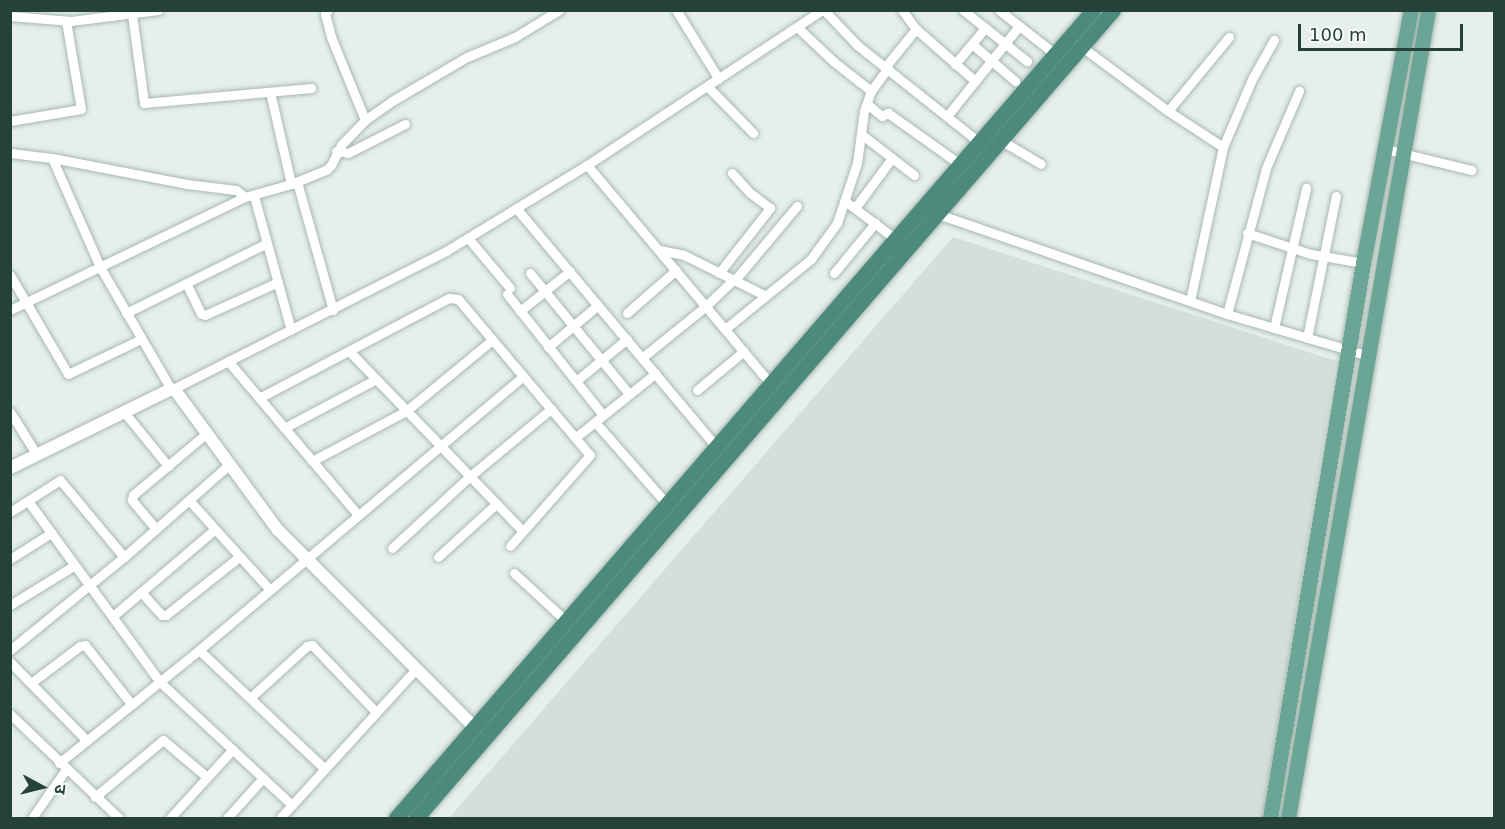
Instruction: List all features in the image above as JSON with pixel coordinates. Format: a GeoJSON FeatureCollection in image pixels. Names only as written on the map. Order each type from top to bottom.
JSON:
{"type":"FeatureCollection","features":[{"type":"Feature","properties":{"kind":"highway"},"geometry":{"type":"LineString","coordinates":[[416,819],[932,211],[1002,141],[1075,42],[1093,10]]}},
{"type":"Feature","properties":{"kind":"highway"},"geometry":{"type":"LineString","coordinates":[[396,819],[666,503],[897,240],[932,211],[961,165],[1056,54],[1075,42],[1113,10]]}},
{"type":"Feature","properties":{"kind":"main road"},"geometry":{"type":"LineString","coordinates":[[1270,819],[1363,263],[1411,10]]}},
{"type":"Feature","properties":{"kind":"main road"},"geometry":{"type":"LineString","coordinates":[[1288,819],[1428,10]]}},
{"type":"Feature","properties":{"kind":"street"},"geometry":{"type":"LineString","coordinates":[[328,10],[325,14],[331,37],[365,120]]}},
{"type":"Feature","properties":{"kind":"street"},"geometry":{"type":"LineString","coordinates":[[10,310],[249,196],[294,183],[326,170],[331,165],[336,151],[365,120],[466,57],[515,37],[560,10]]}},
{"type":"Feature","properties":{"kind":"street"},"geometry":{"type":"LineString","coordinates":[[676,10],[719,79]]}},
{"type":"Feature","properties":{"kind":"street"},"geometry":{"type":"LineString","coordinates":[[10,468],[333,310],[468,238],[587,165],[797,27],[825,12],[839,10]]}},
{"type":"Feature","properties":{"kind":"street"},"geometry":{"type":"LineString","coordinates":[[902,10],[916,29],[975,81]]}},
{"type":"Feature","properties":{"kind":"street"},"geometry":{"type":"LineString","coordinates":[[999,10],[1056,54]]}},
{"type":"Feature","properties":{"kind":"street"},"geometry":{"type":"LineString","coordinates":[[10,16],[66,21],[156,11]]}},
{"type":"Feature","properties":{"kind":"street"},"geometry":{"type":"LineString","coordinates":[[825,12],[857,45],[948,115],[980,143]]}},
{"type":"Feature","properties":{"kind":"street"},"geometry":{"type":"LineString","coordinates":[[968,12],[1027,61]]}},
{"type":"Feature","properties":{"kind":"street"},"geometry":{"type":"LineString","coordinates":[[135,14],[144,103],[311,88]]}},
{"type":"Feature","properties":{"kind":"street"},"geometry":{"type":"LineString","coordinates":[[10,121],[81,109],[66,21]]}},
{"type":"Feature","properties":{"kind":"street"},"geometry":{"type":"LineString","coordinates":[[948,115],[1019,26]]}},
{"type":"Feature","properties":{"kind":"street"},"geometry":{"type":"LineString","coordinates":[[797,27],[833,61],[872,91]]}},
{"type":"Feature","properties":{"kind":"street"},"geometry":{"type":"LineString","coordinates":[[955,63],[985,28]]}},
{"type":"Feature","properties":{"kind":"street"},"geometry":{"type":"LineString","coordinates":[[725,328],[811,258],[841,217],[859,156],[867,104],[872,91],[916,29]]}},
{"type":"Feature","properties":{"kind":"street"},"geometry":{"type":"LineString","coordinates":[[1168,111],[1229,37]]}},
{"type":"Feature","properties":{"kind":"street"},"geometry":{"type":"LineString","coordinates":[[1190,301],[1223,147],[1252,79],[1274,40]]}},
{"type":"Feature","properties":{"kind":"street"},"geometry":{"type":"LineString","coordinates":[[1075,42],[1168,111],[1223,147]]}},
{"type":"Feature","properties":{"kind":"street"},"geometry":{"type":"LineString","coordinates":[[972,44],[1015,81]]}},
{"type":"Feature","properties":{"kind":"street"},"geometry":{"type":"LineString","coordinates":[[707,87],[753,133]]}},
{"type":"Feature","properties":{"kind":"street"},"geometry":{"type":"LineString","coordinates":[[270,92],[294,183],[333,310]]}},
{"type":"Feature","properties":{"kind":"street"},"geometry":{"type":"LineString","coordinates":[[1227,314],[1266,168],[1299,92]]}},
{"type":"Feature","properties":{"kind":"street"},"geometry":{"type":"LineString","coordinates":[[867,104],[882,116],[888,113],[961,165]]}},
{"type":"Feature","properties":{"kind":"street"},"geometry":{"type":"LineString","coordinates":[[336,151],[348,153],[405,124]]}},
{"type":"Feature","properties":{"kind":"street"},"geometry":{"type":"LineString","coordinates":[[861,134],[914,175]]}},
{"type":"Feature","properties":{"kind":"street"},"geometry":{"type":"LineString","coordinates":[[1002,141],[1041,164]]}},
{"type":"Feature","properties":{"kind":"street"},"geometry":{"type":"LineString","coordinates":[[1385,149],[1471,170]]}},
{"type":"Feature","properties":{"kind":"street"},"geometry":{"type":"LineString","coordinates":[[10,153],[52,158],[167,181],[236,190],[249,196],[267,243],[291,330]]}},
{"type":"Feature","properties":{"kind":"street"},"geometry":{"type":"LineString","coordinates":[[52,158],[100,267],[172,389],[278,530],[474,727]]}},
{"type":"Feature","properties":{"kind":"street"},"geometry":{"type":"LineString","coordinates":[[855,208],[892,158]]}},
{"type":"Feature","properties":{"kind":"street"},"geometry":{"type":"LineString","coordinates":[[587,165],[771,384]]}},
{"type":"Feature","properties":{"kind":"street"},"geometry":{"type":"LineString","coordinates":[[719,273],[770,208],[750,193],[732,173]]}},
{"type":"Feature","properties":{"kind":"street"},"geometry":{"type":"LineString","coordinates":[[1274,328],[1306,188]]}},
{"type":"Feature","properties":{"kind":"street"},"geometry":{"type":"LineString","coordinates":[[1307,338],[1336,196]]}},
{"type":"Feature","properties":{"kind":"street"},"geometry":{"type":"LineString","coordinates":[[845,201],[897,240]]}},
{"type":"Feature","properties":{"kind":"street"},"geometry":{"type":"LineString","coordinates":[[643,357],[734,281],[797,206]]}},
{"type":"Feature","properties":{"kind":"street"},"geometry":{"type":"LineString","coordinates":[[516,208],[716,446]]}},
{"type":"Feature","properties":{"kind":"street"},"geometry":{"type":"LineString","coordinates":[[932,211],[1227,314],[1369,356]]}},
{"type":"Feature","properties":{"kind":"street"},"geometry":{"type":"LineString","coordinates":[[834,273],[875,223]]}},
{"type":"Feature","properties":{"kind":"street"},"geometry":{"type":"LineString","coordinates":[[1247,233],[1292,248],[1363,263]]}},
{"type":"Feature","properties":{"kind":"street"},"geometry":{"type":"LineString","coordinates":[[468,238],[508,291],[520,311],[603,415]]}},
{"type":"Feature","properties":{"kind":"street"},"geometry":{"type":"LineString","coordinates":[[126,313],[267,243]]}},
{"type":"Feature","properties":{"kind":"street"},"geometry":{"type":"LineString","coordinates":[[659,250],[684,255],[764,295]]}},
{"type":"Feature","properties":{"kind":"street"},"geometry":{"type":"LineString","coordinates":[[627,313],[676,270]]}},
{"type":"Feature","properties":{"kind":"street"},"geometry":{"type":"LineString","coordinates":[[520,311],[570,271]]}},
{"type":"Feature","properties":{"kind":"street"},"geometry":{"type":"LineString","coordinates":[[530,273],[629,394]]}},
{"type":"Feature","properties":{"kind":"street"},"geometry":{"type":"LineString","coordinates":[[10,275],[68,374],[141,339]]}},
{"type":"Feature","properties":{"kind":"street"},"geometry":{"type":"LineString","coordinates":[[186,283],[201,314],[205,315],[278,282]]}},
{"type":"Feature","properties":{"kind":"street"},"geometry":{"type":"LineString","coordinates":[[259,398],[452,297],[458,299],[589,453],[589,457],[510,546]]}},
{"type":"Feature","properties":{"kind":"street"},"geometry":{"type":"LineString","coordinates":[[548,347],[598,304]]}},
{"type":"Feature","properties":{"kind":"street"},"geometry":{"type":"LineString","coordinates":[[576,381],[627,339]]}},
{"type":"Feature","properties":{"kind":"street"},"geometry":{"type":"LineString","coordinates":[[312,461],[406,411],[492,340]]}},
{"type":"Feature","properties":{"kind":"street"},"geometry":{"type":"LineString","coordinates":[[349,351],[495,505],[523,531]]}},
{"type":"Feature","properties":{"kind":"street"},"geometry":{"type":"LineString","coordinates":[[697,390],[744,351]]}},
{"type":"Feature","properties":{"kind":"street"},"geometry":{"type":"LineString","coordinates":[[228,361],[358,515]]}},
{"type":"Feature","properties":{"kind":"street"},"geometry":{"type":"LineString","coordinates":[[576,437],[656,373]]}},
{"type":"Feature","properties":{"kind":"street"},"geometry":{"type":"LineString","coordinates":[[32,819],[63,766],[87,741],[200,650],[522,375]]}},
{"type":"Feature","properties":{"kind":"street"},"geometry":{"type":"LineString","coordinates":[[284,429],[376,379]]}},
{"type":"Feature","properties":{"kind":"street"},"geometry":{"type":"LineString","coordinates":[[392,548],[469,477],[551,409]]}},
{"type":"Feature","properties":{"kind":"street"},"geometry":{"type":"LineString","coordinates":[[10,412],[37,455]]}},
{"type":"Feature","properties":{"kind":"street"},"geometry":{"type":"LineString","coordinates":[[124,412],[168,466]]}},
{"type":"Feature","properties":{"kind":"street"},"geometry":{"type":"LineString","coordinates":[[595,422],[666,503]]}},
{"type":"Feature","properties":{"kind":"street"},"geometry":{"type":"LineString","coordinates":[[156,529],[132,497],[207,433]]}},
{"type":"Feature","properties":{"kind":"street"},"geometry":{"type":"LineString","coordinates":[[10,650],[124,557],[230,464]]}},
{"type":"Feature","properties":{"kind":"street"},"geometry":{"type":"LineString","coordinates":[[10,512],[62,481],[124,557]]}},
{"type":"Feature","properties":{"kind":"street"},"geometry":{"type":"LineString","coordinates":[[189,500],[270,590]]}},
{"type":"Feature","properties":{"kind":"street"},"geometry":{"type":"LineString","coordinates":[[27,501],[160,682],[292,805]]}},
{"type":"Feature","properties":{"kind":"street"},"geometry":{"type":"LineString","coordinates":[[438,556],[495,505]]}},
{"type":"Feature","properties":{"kind":"street"},"geometry":{"type":"LineString","coordinates":[[113,616],[214,530]]}},
{"type":"Feature","properties":{"kind":"street"},"geometry":{"type":"LineString","coordinates":[[10,559],[51,533]]}},
{"type":"Feature","properties":{"kind":"street"},"geometry":{"type":"LineString","coordinates":[[141,592],[162,615],[166,615],[239,557]]}},
{"type":"Feature","properties":{"kind":"street"},"geometry":{"type":"LineString","coordinates":[[10,605],[75,565]]}},
{"type":"Feature","properties":{"kind":"street"},"geometry":{"type":"LineString","coordinates":[[514,573],[566,621]]}},
{"type":"Feature","properties":{"kind":"street"},"geometry":{"type":"LineString","coordinates":[[31,683],[84,645],[132,705]]}},
{"type":"Feature","properties":{"kind":"street"},"geometry":{"type":"LineString","coordinates":[[250,698],[307,646],[312,645],[376,712]]}},
{"type":"Feature","properties":{"kind":"street"},"geometry":{"type":"LineString","coordinates":[[200,650],[325,769]]}},
{"type":"Feature","properties":{"kind":"street"},"geometry":{"type":"LineString","coordinates":[[10,662],[87,741]]}},
{"type":"Feature","properties":{"kind":"street"},"geometry":{"type":"LineString","coordinates":[[280,819],[416,669]]}},
{"type":"Feature","properties":{"kind":"street"},"geometry":{"type":"LineString","coordinates":[[12,720],[118,819]]}},
{"type":"Feature","properties":{"kind":"street"},"geometry":{"type":"LineString","coordinates":[[95,797],[163,740],[207,777]]}},
{"type":"Feature","properties":{"kind":"street"},"geometry":{"type":"LineString","coordinates":[[170,819],[233,749]]}},
{"type":"Feature","properties":{"kind":"street"},"geometry":{"type":"LineString","coordinates":[[227,819],[263,778]]}},
{"type":"Feature","properties":{"kind":"shaded area"},"geometry":{"type":"Polygon","coordinates":[[[953,237],[1336,361],[1263,818],[449,818],[953,237]]]}}]}
